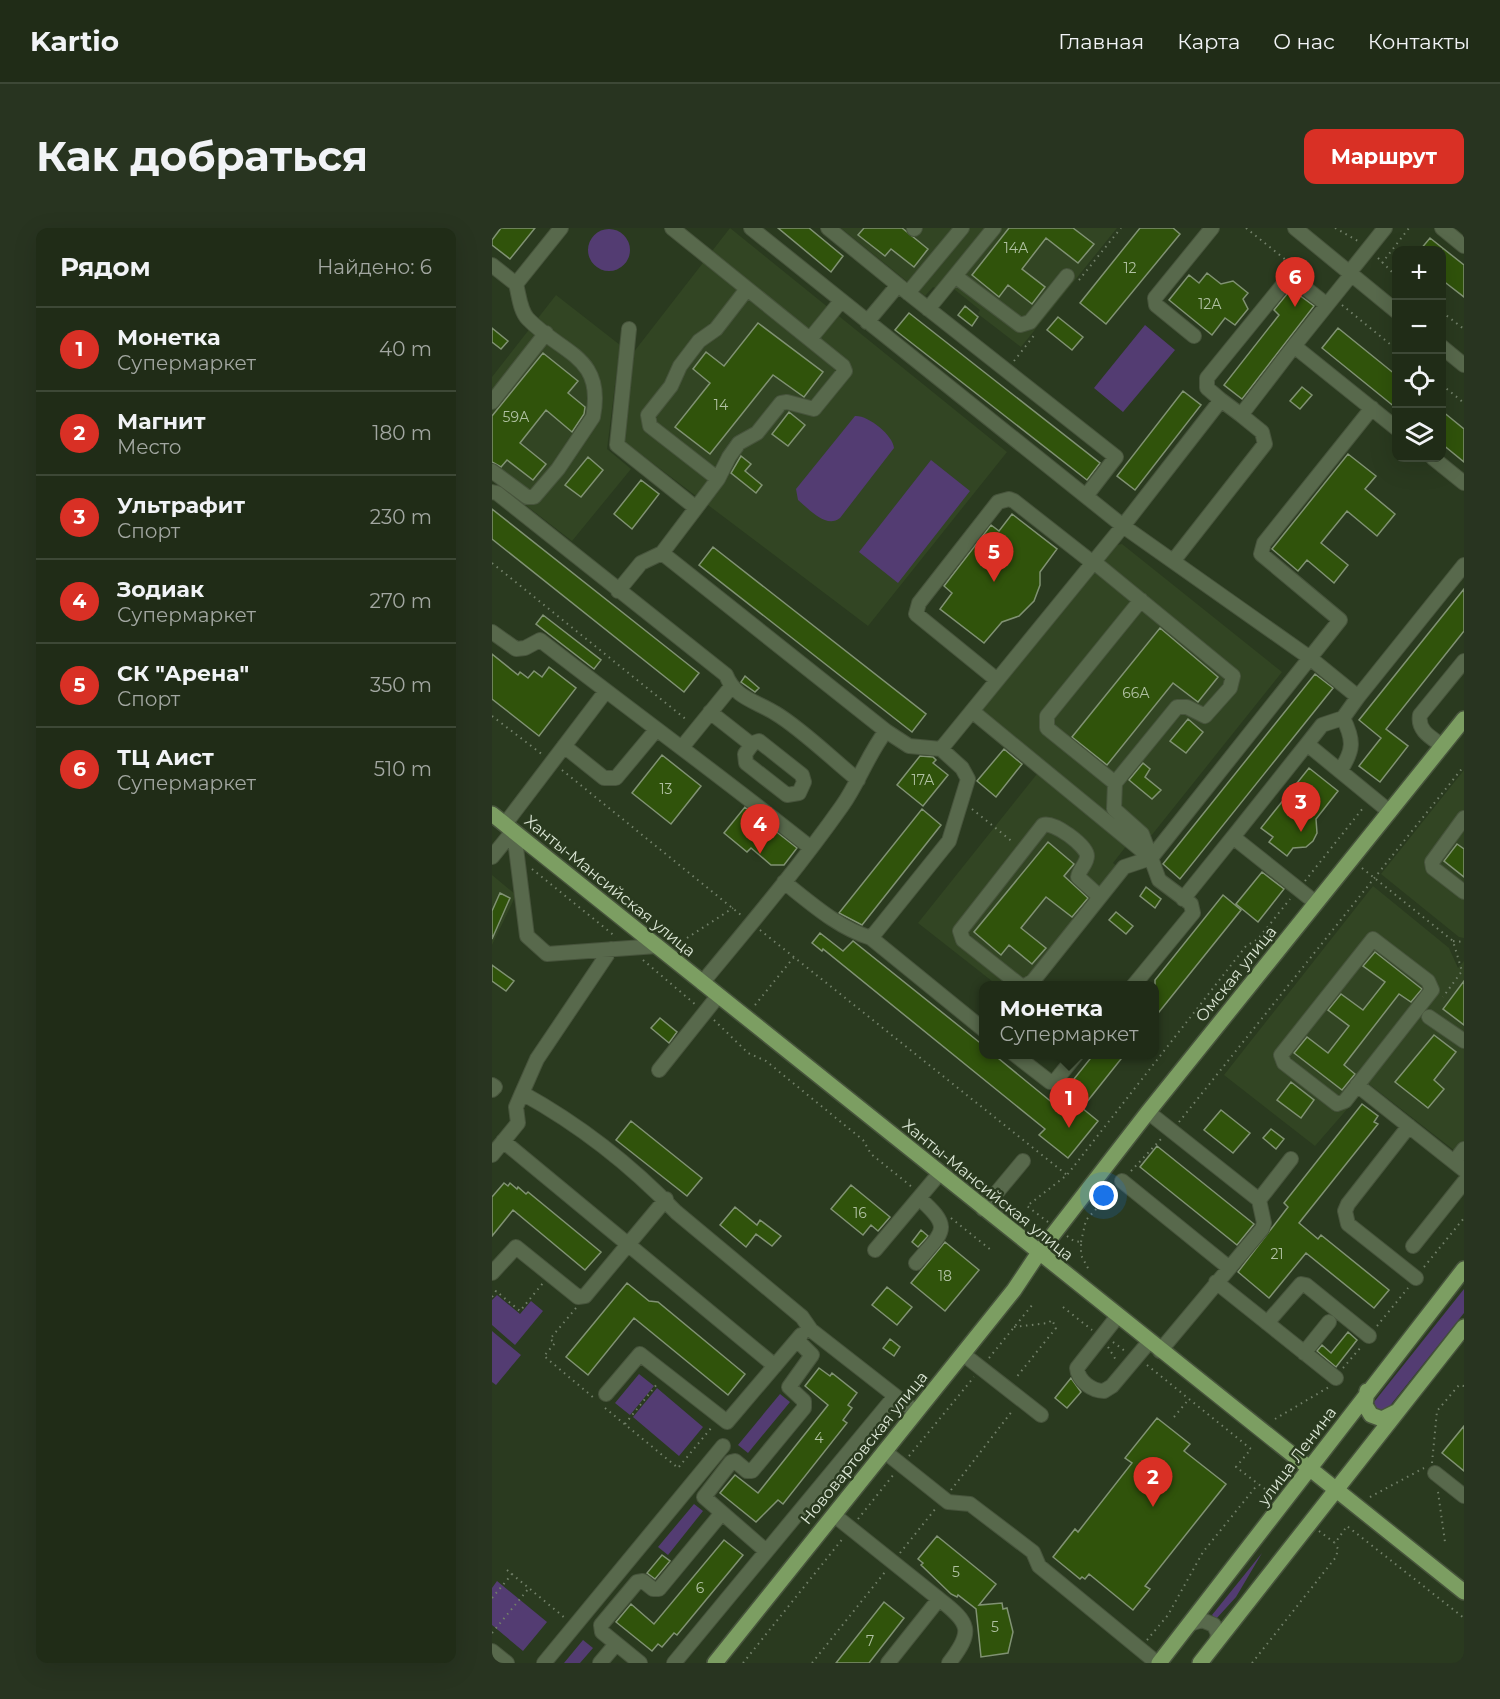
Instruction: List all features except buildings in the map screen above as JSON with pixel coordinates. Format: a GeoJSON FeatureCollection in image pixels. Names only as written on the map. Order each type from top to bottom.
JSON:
{"type":"FeatureCollection","features":[{"type":"Feature","properties":{"kind":"main road","name":"Омская улица"},"geometry":{"type":"LineString","coordinates":[[1038,1254],[1148,1112],[1464,719]]}},
{"type":"Feature","properties":{"kind":"main road","name":"Ханты-Мансийская улица"},"geometry":{"type":"LineString","coordinates":[[492,814],[1038,1254],[1464,1592]]}},
{"type":"Feature","properties":{"kind":"main road","name":"Нововартовская улица"},"geometry":{"type":"LineString","coordinates":[[715,1663],[1014,1290],[1038,1254]]}},
{"type":"Feature","properties":{"kind":"main road","name":"улица Ленина"},"geometry":{"type":"LineString","coordinates":[[1158,1663],[1284,1504],[1368,1391],[1464,1269]]}},
{"type":"Feature","properties":{"kind":"main road"},"geometry":{"type":"LineString","coordinates":[[1200,1663],[1464,1327]]}},
{"type":"Feature","properties":{"kind":"main road"},"geometry":{"type":"LineString","coordinates":[[1368,1391],[1365,1405],[1371,1415],[1382,1419],[1397,1411]]}},
{"type":"Feature","properties":{"kind":"street"},"geometry":{"type":"LineString","coordinates":[[516,284],[561,228]]}},
{"type":"Feature","properties":{"kind":"street"},"geometry":{"type":"LineString","coordinates":[[618,591],[641,563],[662,553],[718,479],[739,443],[757,433],[781,403],[787,402],[814,409],[843,376],[843,366],[672,228]]}},
{"type":"Feature","properties":{"kind":"street"},"geometry":{"type":"LineString","coordinates":[[752,228],[1123,526],[1310,658],[1358,698]]}},
{"type":"Feature","properties":{"kind":"street"},"geometry":{"type":"LineString","coordinates":[[867,322],[903,289],[962,228]]}},
{"type":"Feature","properties":{"kind":"street"},"geometry":{"type":"LineString","coordinates":[[928,309],[994,228]]}},
{"type":"Feature","properties":{"kind":"street"},"geometry":{"type":"LineString","coordinates":[[1194,336],[1156,304],[1155,298],[1212,228]]}},
{"type":"Feature","properties":{"kind":"street"},"geometry":{"type":"LineString","coordinates":[[1294,228],[1392,308]]}},
{"type":"Feature","properties":{"kind":"street"},"geometry":{"type":"LineString","coordinates":[[1241,415],[1385,228]]}},
{"type":"Feature","properties":{"kind":"street"},"geometry":{"type":"LineString","coordinates":[[1442,228],[1464,246]]}},
{"type":"Feature","properties":{"kind":"street"},"geometry":{"type":"LineString","coordinates":[[834,230],[903,289],[1116,457],[1086,496]]}},
{"type":"Feature","properties":{"kind":"street"},"geometry":{"type":"LineString","coordinates":[[492,265],[516,284],[527,318],[587,366],[592,381],[593,417],[558,469],[534,497],[527,497],[492,471]]}},
{"type":"Feature","properties":{"kind":"street"},"geometry":{"type":"LineString","coordinates":[[955,276],[1020,325],[1030,322],[1067,276]]}},
{"type":"Feature","properties":{"kind":"street"},"geometry":{"type":"LineString","coordinates":[[1174,560],[1265,444],[1262,432],[1207,387],[1207,378],[1290,276],[1327,305]]}},
{"type":"Feature","properties":{"kind":"street"},"geometry":{"type":"LineString","coordinates":[[718,479],[650,426],[648,415],[671,386],[680,366],[693,349],[716,329],[747,289]]}},
{"type":"Feature","properties":{"kind":"street"},"geometry":{"type":"LineString","coordinates":[[810,339],[841,301]]}},
{"type":"Feature","properties":{"kind":"street"},"geometry":{"type":"LineString","coordinates":[[629,329],[617,445],[696,508]]}},
{"type":"Feature","properties":{"kind":"street"},"geometry":{"type":"LineString","coordinates":[[492,402],[546,333]]}},
{"type":"Feature","properties":{"kind":"street"},"geometry":{"type":"LineString","coordinates":[[1294,346],[1392,425]]}},
{"type":"Feature","properties":{"kind":"street"},"geometry":{"type":"LineString","coordinates":[[1446,350],[1464,365]]}},
{"type":"Feature","properties":{"kind":"street"},"geometry":{"type":"LineString","coordinates":[[941,749],[1123,526],[1221,400]]}},
{"type":"Feature","properties":{"kind":"street"},"geometry":{"type":"LineString","coordinates":[[1033,981],[1124,867],[1151,858],[1340,620],[1264,559],[1261,549],[1372,408]]}},
{"type":"Feature","properties":{"kind":"street"},"geometry":{"type":"LineString","coordinates":[[1438,462],[1464,483]]}},
{"type":"Feature","properties":{"kind":"street"},"geometry":{"type":"LineString","coordinates":[[492,492],[497,493],[726,675],[730,687],[752,703],[776,713],[858,780]]}},
{"type":"Feature","properties":{"kind":"street"},"geometry":{"type":"LineString","coordinates":[[997,680],[916,614],[919,603],[998,502],[1009,499],[1093,562],[1230,672],[1233,682],[1205,716],[1187,707],[1177,707],[1115,783],[1114,809],[1142,834],[1159,880],[1191,904],[1193,913],[1137,981]]}},
{"type":"Feature","properties":{"kind":"street"},"geometry":{"type":"LineString","coordinates":[[662,553],[886,731],[909,746],[941,749],[966,774],[968,779],[949,842],[871,938]]}},
{"type":"Feature","properties":{"kind":"street"},"geometry":{"type":"LineString","coordinates":[[1183,898],[1322,725],[1343,717],[1464,565]]}},
{"type":"Feature","properties":{"kind":"street"},"geometry":{"type":"LineString","coordinates":[[1115,783],[1047,728],[1045,723],[1047,716],[1141,600]]}},
{"type":"Feature","properties":{"kind":"street"},"geometry":{"type":"LineString","coordinates":[[492,632],[516,649],[525,648],[540,639],[656,730],[683,746],[811,848]]}},
{"type":"Feature","properties":{"kind":"street"},"geometry":{"type":"LineString","coordinates":[[1443,746],[1424,732],[1419,721],[1420,715],[1464,661]]}},
{"type":"Feature","properties":{"kind":"street"},"geometry":{"type":"LineString","coordinates":[[683,746],[730,687]]}},
{"type":"Feature","properties":{"kind":"street"},"geometry":{"type":"LineString","coordinates":[[492,857],[552,762],[606,691]]}},
{"type":"Feature","properties":{"kind":"street"},"geometry":{"type":"LineString","coordinates":[[972,711],[1151,858]]}},
{"type":"Feature","properties":{"kind":"street"},"geometry":{"type":"LineString","coordinates":[[710,712],[752,744]]}},
{"type":"Feature","properties":{"kind":"street"},"geometry":{"type":"LineString","coordinates":[[1340,771],[1353,748],[1353,738],[1343,717]]}},
{"type":"Feature","properties":{"kind":"street"},"geometry":{"type":"LineString","coordinates":[[564,747],[604,778],[616,778],[656,730]]}},
{"type":"Feature","properties":{"kind":"street"},"geometry":{"type":"LineString","coordinates":[[702,983],[811,848],[858,780],[873,748],[886,731]]}},
{"type":"Feature","properties":{"kind":"street"},"geometry":{"type":"LineString","coordinates":[[1307,744],[1390,812]]}},
{"type":"Feature","properties":{"kind":"street"},"geometry":{"type":"LineString","coordinates":[[1464,818],[1432,862],[1433,868],[1464,892]]}},
{"type":"Feature","properties":{"kind":"street"},"geometry":{"type":"LineString","coordinates":[[1016,981],[963,940],[960,931],[1043,825],[1048,823],[1056,826],[1084,849],[1086,858],[1077,877],[1100,897]]}},
{"type":"Feature","properties":{"kind":"street"},"geometry":{"type":"LineString","coordinates":[[511,829],[527,936],[547,954],[657,946]]}},
{"type":"Feature","properties":{"kind":"street"},"geometry":{"type":"LineString","coordinates":[[1233,837],[1316,903]]}},
{"type":"Feature","properties":{"kind":"street"},"geometry":{"type":"LineString","coordinates":[[784,882],[833,921],[853,933],[871,938],[979,1026]]}},
{"type":"Feature","properties":{"kind":"street"},"geometry":{"type":"LineString","coordinates":[[1373,939],[1428,981],[1432,990],[1358,1085],[1345,1101],[1337,1104],[1284,1063],[1281,1055],[1373,939]]}},
{"type":"Feature","properties":{"kind":"street"},"geometry":{"type":"LineString","coordinates":[[492,1155],[518,1123],[516,1107],[537,1059],[611,949]]}},
{"type":"Feature","properties":{"kind":"street"},"geometry":{"type":"LineString","coordinates":[[659,1070],[718,996]]}},
{"type":"Feature","properties":{"kind":"street"},"geometry":{"type":"LineString","coordinates":[[1429,1017],[1464,1041]]}},
{"type":"Feature","properties":{"kind":"street"},"geometry":{"type":"LineString","coordinates":[[1020,1059],[1050,1082],[1056,1080],[1073,1059]]}},
{"type":"Feature","properties":{"kind":"street"},"geometry":{"type":"LineString","coordinates":[[1358,1085],[1459,1166],[1464,1149]]}},
{"type":"Feature","properties":{"kind":"street"},"geometry":{"type":"LineString","coordinates":[[522,1093],[580,1127],[666,1200],[676,1212],[802,1317],[808,1327],[916,1412]]}},
{"type":"Feature","properties":{"kind":"street"},"geometry":{"type":"LineString","coordinates":[[1117,1317],[1077,1368],[1077,1374],[1099,1391],[1112,1386],[1136,1358],[1154,1346],[1216,1282],[1262,1229],[1264,1223],[1259,1200],[1148,1112]]}},
{"type":"Feature","properties":{"kind":"street"},"geometry":{"type":"LineString","coordinates":[[1409,1126],[1348,1204],[1346,1218],[1348,1224],[1416,1278]]}},
{"type":"Feature","properties":{"kind":"street"},"geometry":{"type":"LineString","coordinates":[[504,1141],[775,1366]]}},
{"type":"Feature","properties":{"kind":"street"},"geometry":{"type":"LineString","coordinates":[[1259,1200],[1291,1159]]}},
{"type":"Feature","properties":{"kind":"street"},"geometry":{"type":"LineString","coordinates":[[983,1209],[1023,1161]]}},
{"type":"Feature","properties":{"kind":"street"},"geometry":{"type":"LineString","coordinates":[[875,1250],[939,1174]]}},
{"type":"Feature","properties":{"kind":"street"},"geometry":{"type":"LineString","coordinates":[[1122,1181],[1228,1267]]}},
{"type":"Feature","properties":{"kind":"street"},"geometry":{"type":"LineString","coordinates":[[1413,1246],[1464,1182]]}},
{"type":"Feature","properties":{"kind":"street"},"geometry":{"type":"LineString","coordinates":[[916,1263],[940,1233],[942,1222],[939,1215],[920,1197]]}},
{"type":"Feature","properties":{"kind":"street"},"geometry":{"type":"LineString","coordinates":[[492,1273],[516,1247],[582,1298],[666,1200]]}},
{"type":"Feature","properties":{"kind":"street"},"geometry":{"type":"LineString","coordinates":[[1216,1282],[1336,1378]]}},
{"type":"Feature","properties":{"kind":"street"},"geometry":{"type":"LineString","coordinates":[[1267,1323],[1301,1284],[1306,1285],[1369,1336]]}},
{"type":"Feature","properties":{"kind":"street"},"geometry":{"type":"LineString","coordinates":[[1304,1353],[1329,1322]]}},
{"type":"Feature","properties":{"kind":"street"},"geometry":{"type":"LineString","coordinates":[[606,1394],[640,1354],[727,1422],[808,1327]]}},
{"type":"Feature","properties":{"kind":"street"},"geometry":{"type":"LineString","coordinates":[[766,1551],[705,1501],[705,1493],[730,1462],[735,1461],[747,1471],[752,1471],[804,1408],[804,1401],[789,1387],[812,1355],[797,1340]]}},
{"type":"Feature","properties":{"kind":"street"},"geometry":{"type":"LineString","coordinates":[[963,1354],[1041,1415]]}},
{"type":"Feature","properties":{"kind":"street"},"geometry":{"type":"LineString","coordinates":[[674,1663],[895,1396]]}},
{"type":"Feature","properties":{"kind":"street"},"geometry":{"type":"LineString","coordinates":[[544,1663],[723,1446]]}},
{"type":"Feature","properties":{"kind":"street"},"geometry":{"type":"LineString","coordinates":[[884,1451],[944,1499],[952,1504],[970,1504],[1033,1552],[1039,1566],[1158,1663]]}},
{"type":"Feature","properties":{"kind":"street"},"geometry":{"type":"LineString","coordinates":[[1432,1469],[1464,1496]]}},
{"type":"Feature","properties":{"kind":"street"},"geometry":{"type":"LineString","coordinates":[[640,1663],[602,1632],[601,1625],[637,1582],[643,1581],[653,1589],[659,1589],[721,1514]]}},
{"type":"Feature","properties":{"kind":"street"},"geometry":{"type":"LineString","coordinates":[[834,1515],[961,1616],[966,1636],[964,1643],[949,1663]]}},
{"type":"Feature","properties":{"kind":"street"},"geometry":{"type":"LineString","coordinates":[[888,1663],[939,1599]]}},
{"type":"Feature","properties":{"kind":"street"},"geometry":{"type":"LineString","coordinates":[[1190,1624],[1202,1620],[1210,1622],[1216,1629],[1216,1643]]}},
{"type":"Feature","properties":{"kind":"street"},"geometry":{"type":"LineString","coordinates":[[600,1663],[616,1644]]}},
{"type":"Feature","properties":{"kind":"street"},"geometry":{"type":"LineString","coordinates":[[492,1650],[507,1663]]}},
{"type":"Feature","properties":{"kind":"path"},"geometry":{"type":"LineString","coordinates":[[1382,263],[1409,228]]}},
{"type":"Feature","properties":{"kind":"path"},"geometry":{"type":"LineString","coordinates":[[1446,315],[1464,329]]}},
{"type":"Feature","properties":{"kind":"path"},"geometry":{"type":"LineString","coordinates":[[1446,388],[1464,403]]}},
{"type":"Feature","properties":{"kind":"path"},"geometry":{"type":"LineString","coordinates":[[492,563],[697,729]]}},
{"type":"Feature","properties":{"kind":"path"},"geometry":{"type":"LineString","coordinates":[[492,716],[1067,1175]]}},
{"type":"Feature","properties":{"kind":"path"},"geometry":{"type":"LineString","coordinates":[[1081,1242],[1086,1220],[1183,1118],[1464,766]]}},
{"type":"Feature","properties":{"kind":"path"},"geometry":{"type":"LineString","coordinates":[[1159,1057],[1246,946],[1258,939],[1372,797]]}},
{"type":"Feature","properties":{"kind":"path"},"geometry":{"type":"LineString","coordinates":[[962,800],[1023,851]]}},
{"type":"Feature","properties":{"kind":"path"},"geometry":{"type":"LineString","coordinates":[[1333,845],[1453,942],[1462,971],[1442,998]]}},
{"type":"Feature","properties":{"kind":"path"},"geometry":{"type":"LineString","coordinates":[[516,856],[630,948],[732,1035],[736,1043],[748,1053],[766,1061],[863,1140],[871,1154],[920,1197]]}},
{"type":"Feature","properties":{"kind":"path"},"geometry":{"type":"LineString","coordinates":[[687,938],[733,908]]}},
{"type":"Feature","properties":{"kind":"path"},"geometry":{"type":"LineString","coordinates":[[1453,942],[1464,942]]}},
{"type":"Feature","properties":{"kind":"path"},"geometry":{"type":"LineString","coordinates":[[755,1005],[794,957]]}},
{"type":"Feature","properties":{"kind":"path"},"geometry":{"type":"LineString","coordinates":[[732,1035],[736,1030]]}},
{"type":"Feature","properties":{"kind":"path"},"geometry":{"type":"LineString","coordinates":[[1027,1206],[1067,1175],[1158,1059]]}},
{"type":"Feature","properties":{"kind":"path"},"geometry":{"type":"LineString","coordinates":[[948,1216],[991,1250]]}},
{"type":"Feature","properties":{"kind":"path"},"geometry":{"type":"LineString","coordinates":[[1275,1419],[1329,1386],[1464,1218]]}},
{"type":"Feature","properties":{"kind":"path"},"geometry":{"type":"LineString","coordinates":[[493,1295],[496,1292],[520,1311],[551,1274]]}},
{"type":"Feature","properties":{"kind":"path"},"geometry":{"type":"LineString","coordinates":[[582,1298],[550,1339],[555,1343],[544,1356],[678,1468],[719,1418]]}},
{"type":"Feature","properties":{"kind":"path"},"geometry":{"type":"LineString","coordinates":[[742,1663],[1033,1304]]}},
{"type":"Feature","properties":{"kind":"path"},"geometry":{"type":"LineString","coordinates":[[1063,1307],[1102,1337],[1136,1358],[1251,1449],[1236,1467],[1284,1504]]}},
{"type":"Feature","properties":{"kind":"path"},"geometry":{"type":"LineString","coordinates":[[812,1663],[1012,1413],[1012,1393],[1056,1328],[1052,1320],[1048,1323],[1014,1327]]}},
{"type":"Feature","properties":{"kind":"path"},"geometry":{"type":"LineString","coordinates":[[1102,1337],[1115,1358],[1120,1375]]}},
{"type":"Feature","properties":{"kind":"path"},"geometry":{"type":"LineString","coordinates":[[625,1424],[666,1374]]}},
{"type":"Feature","properties":{"kind":"path"},"geometry":{"type":"LineString","coordinates":[[1444,1542],[1432,1469],[1437,1411],[1459,1385],[1464,1386]]}},
{"type":"Feature","properties":{"kind":"path"},"geometry":{"type":"LineString","coordinates":[[1174,1417],[1189,1399]]}},
{"type":"Feature","properties":{"kind":"path"},"geometry":{"type":"LineString","coordinates":[[1370,1497],[1432,1469]]}},
{"type":"Feature","properties":{"kind":"path"},"geometry":{"type":"LineString","coordinates":[[1140,1649],[1168,1615],[1203,1552],[1258,1484]]}},
{"type":"Feature","properties":{"kind":"path"},"geometry":{"type":"LineString","coordinates":[[1252,1663],[1336,1557],[1338,1549],[1335,1543],[1310,1523]]}},
{"type":"Feature","properties":{"kind":"path"},"geometry":{"type":"LineString","coordinates":[[1335,1543],[1347,1526],[1464,1618]]}},
{"type":"Feature","properties":{"kind":"path"},"geometry":{"type":"LineString","coordinates":[[507,1570],[574,1626]]}},
{"type":"Feature","properties":{"kind":"path"},"geometry":{"type":"LineString","coordinates":[[492,1598],[512,1574]]}},
{"type":"Feature","properties":{"kind":"path"},"geometry":{"type":"LineString","coordinates":[[492,1633],[529,1588]]}},
{"type":"Feature","properties":{"kind":"shaded area"},"geometry":{"type":"Polygon","coordinates":[[[730,228],[1007,452],[868,626],[622,440],[633,353],[730,228]]]}},
{"type":"Feature","properties":{"kind":"shaded area"},"geometry":{"type":"Polygon","coordinates":[[[841,228],[1117,228],[1021,347],[978,314],[980,310],[944,281],[938,289],[933,287],[925,296],[841,228]]]}},
{"type":"Feature","properties":{"kind":"shaded area"},"geometry":{"type":"Polygon","coordinates":[[[609,229],[624,235],[630,250],[624,265],[609,271],[594,265],[588,250],[594,235],[609,229]]]}},
{"type":"Feature","properties":{"kind":"shaded area"},"geometry":{"type":"Polygon","coordinates":[[[556,295],[620,345],[607,449],[631,469],[572,541],[492,479],[492,377],[556,295]]]}},
{"type":"Feature","properties":{"kind":"shaded area"},"geometry":{"type":"Polygon","coordinates":[[[1145,325],[1175,350],[1123,412],[1094,388],[1145,325]]]}},
{"type":"Feature","properties":{"kind":"shaded area"},"geometry":{"type":"Polygon","coordinates":[[[855,416],[873,422],[885,432],[894,448],[840,518],[835,521],[823,520],[798,500],[796,489],[855,416]]]}},
{"type":"Feature","properties":{"kind":"shaded area"},"geometry":{"type":"Polygon","coordinates":[[[931,460],[970,491],[898,583],[859,552],[931,460]]]}},
{"type":"Feature","properties":{"kind":"shaded area"},"geometry":{"type":"Polygon","coordinates":[[[1122,544],[1282,672],[1151,836],[1139,841],[981,711],[1117,545],[1122,544]]]}},
{"type":"Feature","properties":{"kind":"shaded area"},"geometry":{"type":"Polygon","coordinates":[[[1464,770],[1464,938],[1459,937],[1381,874],[1464,770]]]}},
{"type":"Feature","properties":{"kind":"shaded area"},"geometry":{"type":"Polygon","coordinates":[[[1037,774],[1127,845],[1113,863],[1126,873],[1041,981],[992,981],[918,923],[1037,774]]]}},
{"type":"Feature","properties":{"kind":"shaded area"},"geometry":{"type":"Polygon","coordinates":[[[492,875],[516,895],[492,945],[492,875]]]}},
{"type":"Feature","properties":{"kind":"shaded area"},"geometry":{"type":"Polygon","coordinates":[[[1373,886],[1449,948],[1458,968],[1464,961],[1464,1158],[1369,1084],[1315,1146],[1224,1075],[1373,886]]]}},
{"type":"Feature","properties":{"kind":"shaded area"},"geometry":{"type":"Polygon","coordinates":[[[1464,1289],[1464,1313],[1385,1412],[1377,1411],[1374,1402],[1464,1289]]]}},
{"type":"Feature","properties":{"kind":"shaded area"},"geometry":{"type":"Polygon","coordinates":[[[497,1295],[520,1314],[531,1301],[543,1311],[515,1345],[492,1325],[492,1300],[497,1295]]]}},
{"type":"Feature","properties":{"kind":"shaded area"},"geometry":{"type":"Polygon","coordinates":[[[492,1331],[521,1355],[496,1385],[492,1382],[492,1331]]]}},
{"type":"Feature","properties":{"kind":"shaded area"},"geometry":{"type":"Polygon","coordinates":[[[639,1374],[654,1386],[630,1415],[615,1403],[639,1374]]]}},
{"type":"Feature","properties":{"kind":"shaded area"},"geometry":{"type":"Polygon","coordinates":[[[657,1388],[703,1427],[679,1456],[633,1417],[657,1388]]]}},
{"type":"Feature","properties":{"kind":"shaded area"},"geometry":{"type":"Polygon","coordinates":[[[780,1394],[790,1402],[748,1453],[738,1445],[780,1394]]]}},
{"type":"Feature","properties":{"kind":"shaded area"},"geometry":{"type":"Polygon","coordinates":[[[694,1504],[703,1511],[668,1555],[658,1547],[694,1504]]]}},
{"type":"Feature","properties":{"kind":"shaded area"},"geometry":{"type":"Polygon","coordinates":[[[1262,1553],[1236,1597],[1216,1619],[1212,1615],[1262,1553]]]}},
{"type":"Feature","properties":{"kind":"shaded area"},"geometry":{"type":"Polygon","coordinates":[[[497,1581],[547,1622],[523,1651],[492,1625],[492,1588],[497,1581]]]}},
{"type":"Feature","properties":{"kind":"shaded area"},"geometry":{"type":"Polygon","coordinates":[[[583,1640],[593,1648],[580,1663],[564,1663],[583,1640]]]}},
{"type":"Feature","properties":{"kind":"place","name":"ТЦ Аист"},"geometry":{"type":"Point","coordinates":[1295,307]}},
{"type":"Feature","properties":{"kind":"place","name":"СК \"Арена\""},"geometry":{"type":"Point","coordinates":[994,582]}},
{"type":"Feature","properties":{"kind":"place","name":"Ультрафит"},"geometry":{"type":"Point","coordinates":[1301,832]}},
{"type":"Feature","properties":{"kind":"place","name":"Зодиак"},"geometry":{"type":"Point","coordinates":[760,854]}},
{"type":"Feature","properties":{"kind":"place","name":"Монетка"},"geometry":{"type":"Point","coordinates":[1069,1128]}},
{"type":"Feature","properties":{"kind":"place","name":"Магнит"},"geometry":{"type":"Point","coordinates":[1153,1507]}}]}
